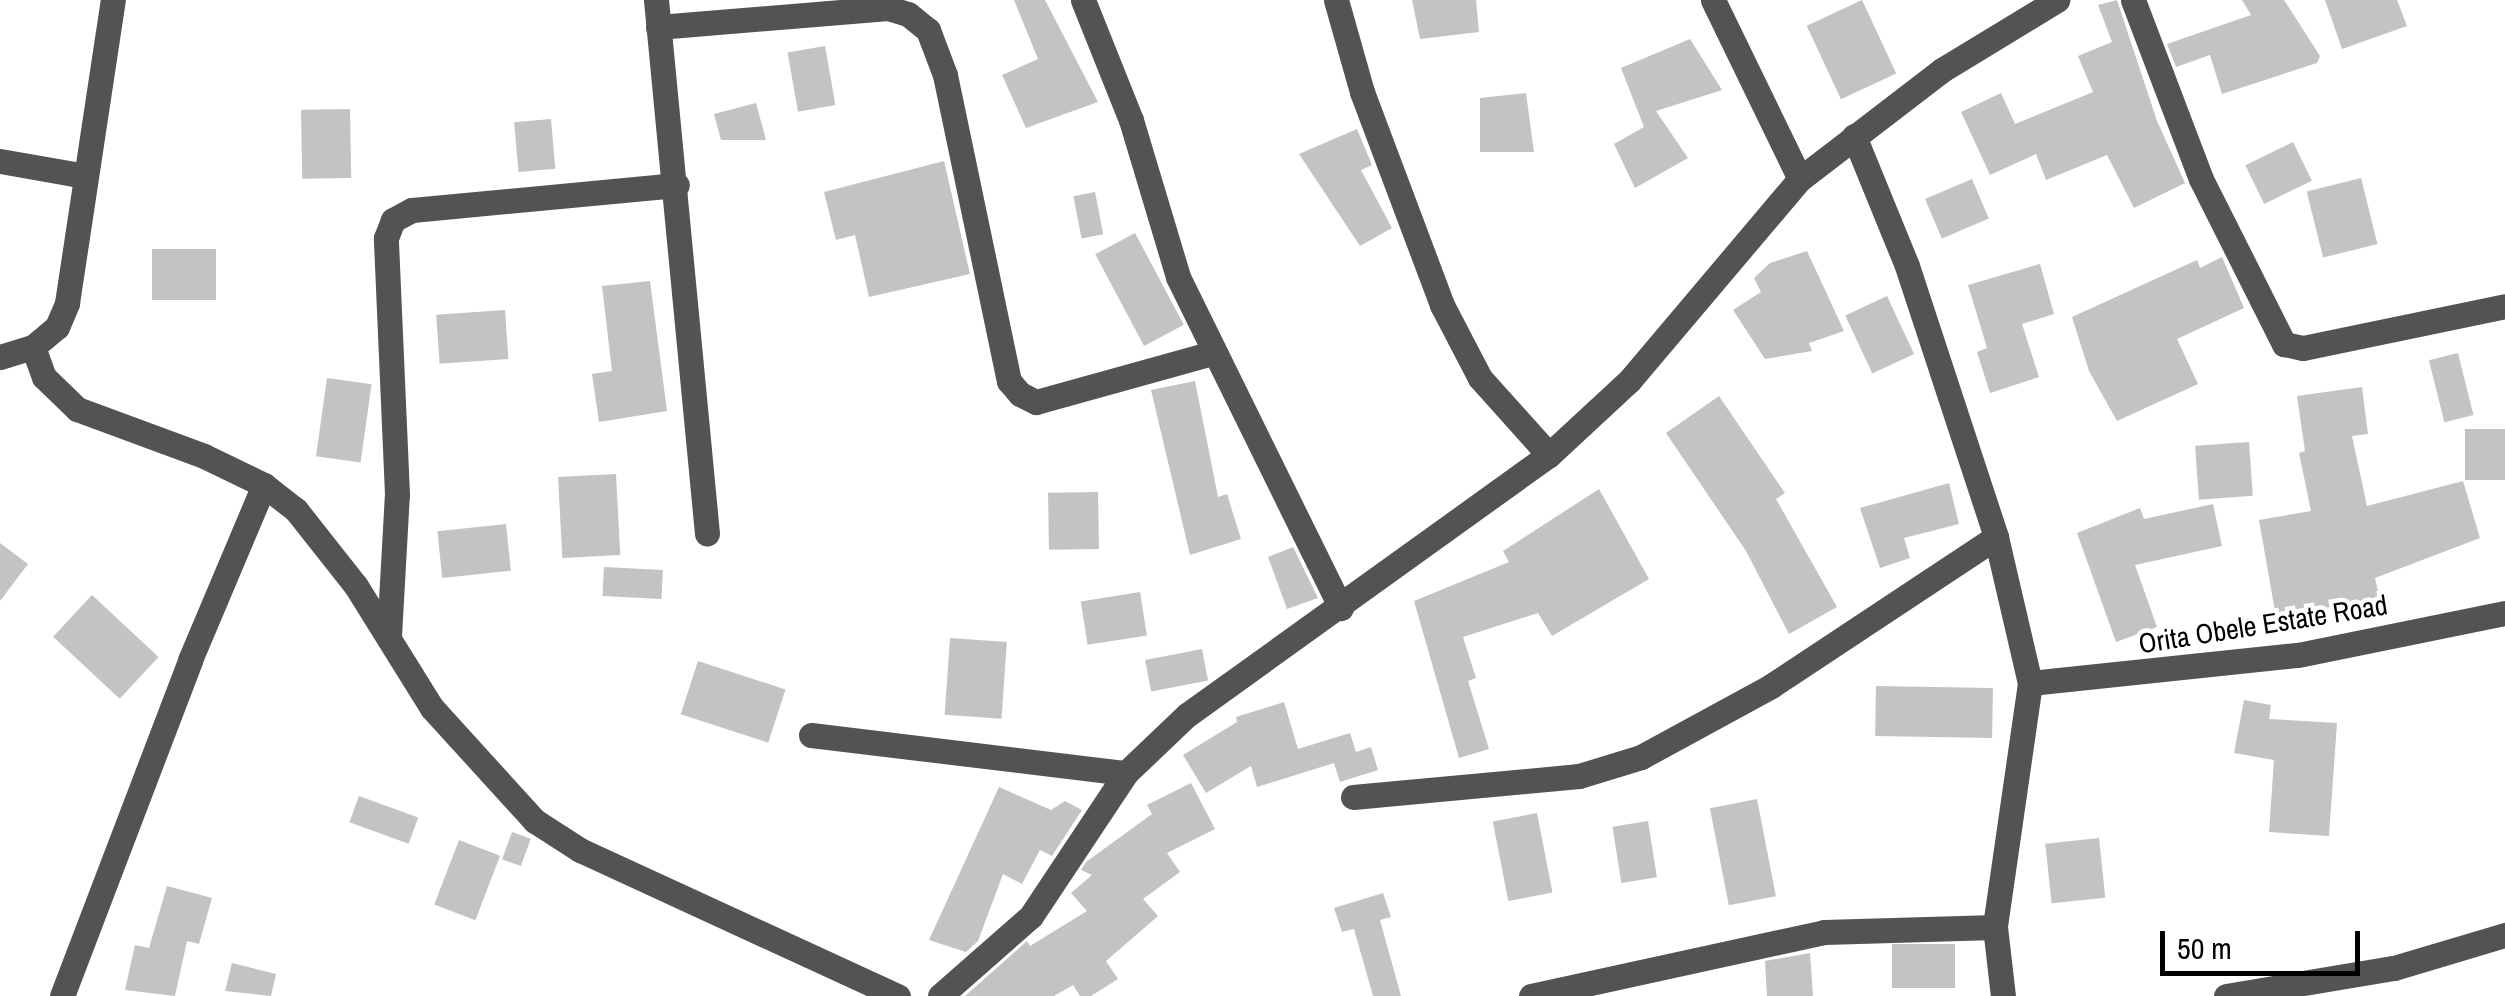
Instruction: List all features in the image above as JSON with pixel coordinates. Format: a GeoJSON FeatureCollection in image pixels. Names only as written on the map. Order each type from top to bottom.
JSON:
{"type":"FeatureCollection","features":[{"type":"Feature","properties":{"kind":"street"},"geometry":{"type":"LineString","coordinates":[[0,358],[34,347],[57,328],[67,304],[113,0]]}},
{"type":"Feature","properties":{"kind":"street"},"geometry":{"type":"LineString","coordinates":[[656,0],[708,534]]}},
{"type":"Feature","properties":{"kind":"street"},"geometry":{"type":"LineString","coordinates":[[1083,0],[1131,120],[1178,277],[1342,608]]}},
{"type":"Feature","properties":{"kind":"street"},"geometry":{"type":"LineString","coordinates":[[1336,0],[1362,92],[1442,305],[1480,378],[1549,455]]}},
{"type":"Feature","properties":{"kind":"street"},"geometry":{"type":"LineString","coordinates":[[1713,0],[1800,179]]}},
{"type":"Feature","properties":{"kind":"street"},"geometry":{"type":"LineString","coordinates":[[940,996],[1031,916],[1126,772],[1187,714],[1342,608],[1549,455],[1629,381],[1800,179],[1942,70],[2057,0]]}},
{"type":"Feature","properties":{"kind":"street"},"geometry":{"type":"LineString","coordinates":[[2133,0],[2202,179],[2284,344],[2303,348],[2505,306]]}},
{"type":"Feature","properties":{"kind":"street"},"geometry":{"type":"LineString","coordinates":[[658,26],[888,8],[908,14],[928,30],[945,75],[1009,381],[1020,394],[1036,402],[1213,353]]}},
{"type":"Feature","properties":{"kind":"street"},"geometry":{"type":"LineString","coordinates":[[1854,136],[1907,266],[1996,536],[2030,683],[1995,927],[2003,996]]}},
{"type":"Feature","properties":{"kind":"street"},"geometry":{"type":"LineString","coordinates":[[0,161],[86,176]]}},
{"type":"Feature","properties":{"kind":"street"},"geometry":{"type":"LineString","coordinates":[[389,636],[397,494],[386,238],[393,220],[412,210],[677,185]]}},
{"type":"Feature","properties":{"kind":"street"},"geometry":{"type":"LineString","coordinates":[[34,347],[44,377],[78,409],[264,485],[296,510],[389,636],[432,708],[535,821],[580,850],[898,996]]}},
{"type":"Feature","properties":{"kind":"street"},"geometry":{"type":"LineString","coordinates":[[62,996],[190,660],[264,485]]}},
{"type":"Feature","properties":{"kind":"street"},"geometry":{"type":"LineString","coordinates":[[1352,798],[1580,776],[1641,757],[1770,686],[1996,536]]}},
{"type":"Feature","properties":{"kind":"street","name":"Orita Obele Estate Road"},"geometry":{"type":"LineString","coordinates":[[2030,683],[2298,655],[2505,613]]}},
{"type":"Feature","properties":{"kind":"street"},"geometry":{"type":"LineString","coordinates":[[810,735],[1126,772]]}},
{"type":"Feature","properties":{"kind":"street"},"geometry":{"type":"LineString","coordinates":[[1531,996],[1824,932],[1995,927]]}},
{"type":"Feature","properties":{"kind":"street"},"geometry":{"type":"LineString","coordinates":[[2226,996],[2394,968],[2505,935]]}},
{"type":"Feature","properties":{"kind":"building"},"geometry":{"type":"Polygon","coordinates":[[[1014,0],[1045,0],[1098,102],[1026,128],[1002,75],[1038,59],[1014,0]]]}},
{"type":"Feature","properties":{"kind":"building"},"geometry":{"type":"Polygon","coordinates":[[[1412,0],[1476,0],[1479,32],[1420,39],[1412,0]]]}},
{"type":"Feature","properties":{"kind":"building"},"geometry":{"type":"Polygon","coordinates":[[[1862,0],[1896,73],[1841,99],[1807,26],[1862,0]]]}},
{"type":"Feature","properties":{"kind":"building"},"geometry":{"type":"Polygon","coordinates":[[[2117,0],[2157,121],[2185,183],[2134,208],[2107,155],[2046,180],[2036,154],[1990,175],[1961,112],[2001,93],[2015,124],[2093,92],[2078,56],[2112,42],[2098,5],[2117,0]]]}},
{"type":"Feature","properties":{"kind":"building"},"geometry":{"type":"Polygon","coordinates":[[[2242,0],[2284,0],[2320,56],[2317,63],[2222,94],[2210,55],[2176,67],[2167,44],[2251,15],[2242,0]]]}},
{"type":"Feature","properties":{"kind":"building"},"geometry":{"type":"Polygon","coordinates":[[[2325,0],[2397,0],[2407,26],[2342,49],[2325,0]]]}},
{"type":"Feature","properties":{"kind":"building"},"geometry":{"type":"Polygon","coordinates":[[[1690,39],[1722,90],[1656,111],[1688,158],[1635,188],[1614,144],[1644,127],[1621,68],[1690,39]]]}},
{"type":"Feature","properties":{"kind":"building"},"geometry":{"type":"Polygon","coordinates":[[[825,46],[835,105],[798,112],[788,53],[825,46]]]}},
{"type":"Feature","properties":{"kind":"building"},"geometry":{"type":"Polygon","coordinates":[[[1526,93],[1534,152],[1480,152],[1480,98],[1526,93]]]}},
{"type":"Feature","properties":{"kind":"building"},"geometry":{"type":"Polygon","coordinates":[[[756,103],[766,140],[721,140],[714,114],[756,103]]]}},
{"type":"Feature","properties":{"kind":"building"},"geometry":{"type":"Polygon","coordinates":[[[350,109],[351,178],[302,179],[301,110],[350,109]]]}},
{"type":"Feature","properties":{"kind":"building"},"geometry":{"type":"Polygon","coordinates":[[[551,119],[555,169],[518,172],[514,122],[551,119]]]}},
{"type":"Feature","properties":{"kind":"building"},"geometry":{"type":"Polygon","coordinates":[[[1357,129],[1372,165],[1361,170],[1392,228],[1360,246],[1299,154],[1357,129]]]}},
{"type":"Feature","properties":{"kind":"building"},"geometry":{"type":"Polygon","coordinates":[[[2293,142],[2312,181],[2264,204],[2245,165],[2293,142]]]}},
{"type":"Feature","properties":{"kind":"building"},"geometry":{"type":"Polygon","coordinates":[[[944,161],[970,274],[869,297],[855,235],[836,240],[824,192],[944,161]]]}},
{"type":"Feature","properties":{"kind":"building"},"geometry":{"type":"Polygon","coordinates":[[[2361,178],[2377,244],[2323,258],[2307,192],[2361,178]]]}},
{"type":"Feature","properties":{"kind":"building"},"geometry":{"type":"Polygon","coordinates":[[[1972,179],[1989,219],[1942,239],[1925,199],[1972,179]]]}},
{"type":"Feature","properties":{"kind":"building"},"geometry":{"type":"Polygon","coordinates":[[[1095,192],[1103,234],[1082,238],[1073,196],[1095,192]]]}},
{"type":"Feature","properties":{"kind":"building"},"geometry":{"type":"Polygon","coordinates":[[[1135,233],[1184,325],[1144,346],[1095,254],[1135,233]]]}},
{"type":"Feature","properties":{"kind":"building"},"geometry":{"type":"Polygon","coordinates":[[[152,249],[216,249],[216,300],[152,300],[152,249]]]}},
{"type":"Feature","properties":{"kind":"building"},"geometry":{"type":"Polygon","coordinates":[[[1807,251],[1844,331],[1809,343],[1812,351],[1765,359],[1733,310],[1761,292],[1754,278],[1770,263],[1807,251]]]}},
{"type":"Feature","properties":{"kind":"building"},"geometry":{"type":"Polygon","coordinates":[[[2222,257],[2244,308],[2177,339],[2198,384],[2117,421],[2089,371],[2072,317],[2197,260],[2200,268],[2222,257]]]}},
{"type":"Feature","properties":{"kind":"building"},"geometry":{"type":"Polygon","coordinates":[[[2040,264],[2054,314],[2022,324],[2039,377],[1990,393],[1977,352],[1987,348],[1968,285],[2040,264]]]}},
{"type":"Feature","properties":{"kind":"building"},"geometry":{"type":"Polygon","coordinates":[[[650,281],[667,411],[599,422],[592,374],[612,371],[602,286],[650,281]]]}},
{"type":"Feature","properties":{"kind":"building"},"geometry":{"type":"Polygon","coordinates":[[[1887,296],[1914,354],[1872,373],[1845,315],[1887,296]]]}},
{"type":"Feature","properties":{"kind":"building"},"geometry":{"type":"Polygon","coordinates":[[[505,310],[508,359],[440,364],[436,315],[505,310]]]}},
{"type":"Feature","properties":{"kind":"building"},"geometry":{"type":"Polygon","coordinates":[[[2458,353],[2473,415],[2444,422],[2429,360],[2458,353]]]}},
{"type":"Feature","properties":{"kind":"building"},"geometry":{"type":"Polygon","coordinates":[[[327,378],[372,384],[361,462],[316,456],[327,378]]]}},
{"type":"Feature","properties":{"kind":"building"},"geometry":{"type":"Polygon","coordinates":[[[1195,381],[1218,497],[1227,494],[1241,539],[1190,555],[1151,390],[1195,381]]]}},
{"type":"Feature","properties":{"kind":"building"},"geometry":{"type":"Polygon","coordinates":[[[2362,387],[2368,434],[2352,436],[2367,506],[2463,481],[2480,538],[2375,578],[2379,596],[2332,612],[2331,607],[2276,617],[2259,520],[2311,511],[2299,453],[2305,451],[2297,396],[2362,387]]]}},
{"type":"Feature","properties":{"kind":"building"},"geometry":{"type":"Polygon","coordinates":[[[1719,396],[1785,493],[1776,499],[1837,607],[1789,634],[1746,551],[1666,433],[1719,396]]]}},
{"type":"Feature","properties":{"kind":"building"},"geometry":{"type":"Polygon","coordinates":[[[2465,429],[2505,429],[2505,480],[2465,480],[2465,429]]]}},
{"type":"Feature","properties":{"kind":"building"},"geometry":{"type":"Polygon","coordinates":[[[2249,442],[2253,496],[2199,500],[2195,446],[2249,442]]]}},
{"type":"Feature","properties":{"kind":"building"},"geometry":{"type":"Polygon","coordinates":[[[616,474],[620,555],[562,558],[558,477],[616,474]]]}},
{"type":"Feature","properties":{"kind":"building"},"geometry":{"type":"Polygon","coordinates":[[[1949,483],[1959,524],[1904,538],[1910,558],[1880,568],[1860,508],[1949,483]]]}},
{"type":"Feature","properties":{"kind":"building"},"geometry":{"type":"Polygon","coordinates":[[[1599,489],[1649,579],[1552,636],[1538,613],[1463,637],[1476,678],[1468,681],[1489,749],[1459,758],[1414,601],[1509,562],[1503,551],[1599,489]]]}},
{"type":"Feature","properties":{"kind":"building"},"geometry":{"type":"Polygon","coordinates":[[[1098,492],[1099,549],[1049,550],[1048,493],[1098,492]]]}},
{"type":"Feature","properties":{"kind":"building"},"geometry":{"type":"Polygon","coordinates":[[[2213,504],[2222,546],[2135,565],[2157,627],[2116,642],[2077,533],[2140,508],[2144,519],[2213,504]]]}},
{"type":"Feature","properties":{"kind":"building"},"geometry":{"type":"Polygon","coordinates":[[[506,524],[511,571],[442,578],[437,531],[506,524]]]}},
{"type":"Feature","properties":{"kind":"building"},"geometry":{"type":"Polygon","coordinates":[[[0,543],[28,564],[0,601],[0,543]]]}},
{"type":"Feature","properties":{"kind":"building"},"geometry":{"type":"Polygon","coordinates":[[[1293,547],[1318,598],[1287,609],[1268,557],[1293,547]]]}},
{"type":"Feature","properties":{"kind":"building"},"geometry":{"type":"Polygon","coordinates":[[[604,567],[663,570],[661,599],[602,596],[604,567]]]}},
{"type":"Feature","properties":{"kind":"building"},"geometry":{"type":"Polygon","coordinates":[[[1140,592],[1147,635],[1088,645],[1081,601],[1140,592]]]}},
{"type":"Feature","properties":{"kind":"building"},"geometry":{"type":"Polygon","coordinates":[[[92,595],[159,657],[120,699],[53,637],[92,595]]]}},
{"type":"Feature","properties":{"kind":"building"},"geometry":{"type":"Polygon","coordinates":[[[950,638],[1007,642],[1001,719],[945,715],[950,638]]]}},
{"type":"Feature","properties":{"kind":"building"},"geometry":{"type":"Polygon","coordinates":[[[1202,649],[1208,680],[1151,691],[1145,660],[1202,649]]]}},
{"type":"Feature","properties":{"kind":"building"},"geometry":{"type":"Polygon","coordinates":[[[698,661],[785,689],[768,743],[681,714],[698,661]]]}},
{"type":"Feature","properties":{"kind":"building"},"geometry":{"type":"Polygon","coordinates":[[[1876,686],[1993,688],[1992,738],[1875,736],[1876,686]]]}},
{"type":"Feature","properties":{"kind":"building"},"geometry":{"type":"Polygon","coordinates":[[[2244,700],[2271,705],[2269,719],[2337,723],[2329,836],[2269,832],[2274,760],[2234,753],[2244,700]]]}},
{"type":"Feature","properties":{"kind":"building"},"geometry":{"type":"Polygon","coordinates":[[[1284,702],[1298,749],[1350,733],[1356,752],[1371,747],[1378,770],[1340,782],[1334,763],[1257,787],[1251,766],[1206,793],[1183,755],[1237,722],[1236,717],[1284,702]]]}},
{"type":"Feature","properties":{"kind":"building"},"geometry":{"type":"Polygon","coordinates":[[[1191,783],[1215,829],[1167,853],[1180,872],[1143,899],[1158,916],[1106,961],[1118,979],[1091,996],[1080,996],[1073,985],[1054,996],[965,996],[1027,941],[1030,946],[1087,911],[1071,893],[1092,875],[1081,870],[1086,862],[1152,814],[1147,805],[1191,783]]]}},
{"type":"Feature","properties":{"kind":"building"},"geometry":{"type":"Polygon","coordinates":[[[999,787],[1051,810],[1065,801],[1082,810],[1052,856],[1040,850],[1022,884],[1003,874],[978,941],[966,952],[929,940],[999,787]]]}},
{"type":"Feature","properties":{"kind":"building"},"geometry":{"type":"Polygon","coordinates":[[[359,796],[418,818],[409,844],[349,822],[359,796]]]}},
{"type":"Feature","properties":{"kind":"building"},"geometry":{"type":"Polygon","coordinates":[[[1757,799],[1776,896],[1729,905],[1710,808],[1757,799]]]}},
{"type":"Feature","properties":{"kind":"building"},"geometry":{"type":"Polygon","coordinates":[[[1537,813],[1552,893],[1508,901],[1493,822],[1537,813]]]}},
{"type":"Feature","properties":{"kind":"building"},"geometry":{"type":"Polygon","coordinates":[[[1648,821],[1657,877],[1621,883],[1612,827],[1648,821]]]}},
{"type":"Feature","properties":{"kind":"building"},"geometry":{"type":"Polygon","coordinates":[[[512,832],[531,839],[521,866],[502,859],[512,832]]]}},
{"type":"Feature","properties":{"kind":"building"},"geometry":{"type":"Polygon","coordinates":[[[2099,838],[2105,898],[2052,903],[2045,844],[2099,838]]]}},
{"type":"Feature","properties":{"kind":"building"},"geometry":{"type":"Polygon","coordinates":[[[459,840],[500,856],[475,920],[434,904],[459,840]]]}},
{"type":"Feature","properties":{"kind":"building"},"geometry":{"type":"Polygon","coordinates":[[[167,886],[212,898],[199,944],[187,941],[175,996],[125,990],[135,945],[149,948],[167,886]]]}},
{"type":"Feature","properties":{"kind":"building"},"geometry":{"type":"Polygon","coordinates":[[[1383,893],[1391,917],[1380,920],[1401,996],[1373,996],[1354,929],[1342,932],[1334,908],[1383,893]]]}},
{"type":"Feature","properties":{"kind":"building"},"geometry":{"type":"Polygon","coordinates":[[[1892,944],[1955,944],[1955,988],[1892,988],[1892,944]]]}},
{"type":"Feature","properties":{"kind":"building"},"geometry":{"type":"Polygon","coordinates":[[[1810,953],[1813,996],[1767,996],[1765,961],[1810,953]]]}},
{"type":"Feature","properties":{"kind":"building"},"geometry":{"type":"Polygon","coordinates":[[[232,963],[276,974],[271,996],[225,991],[232,963]]]}}]}
